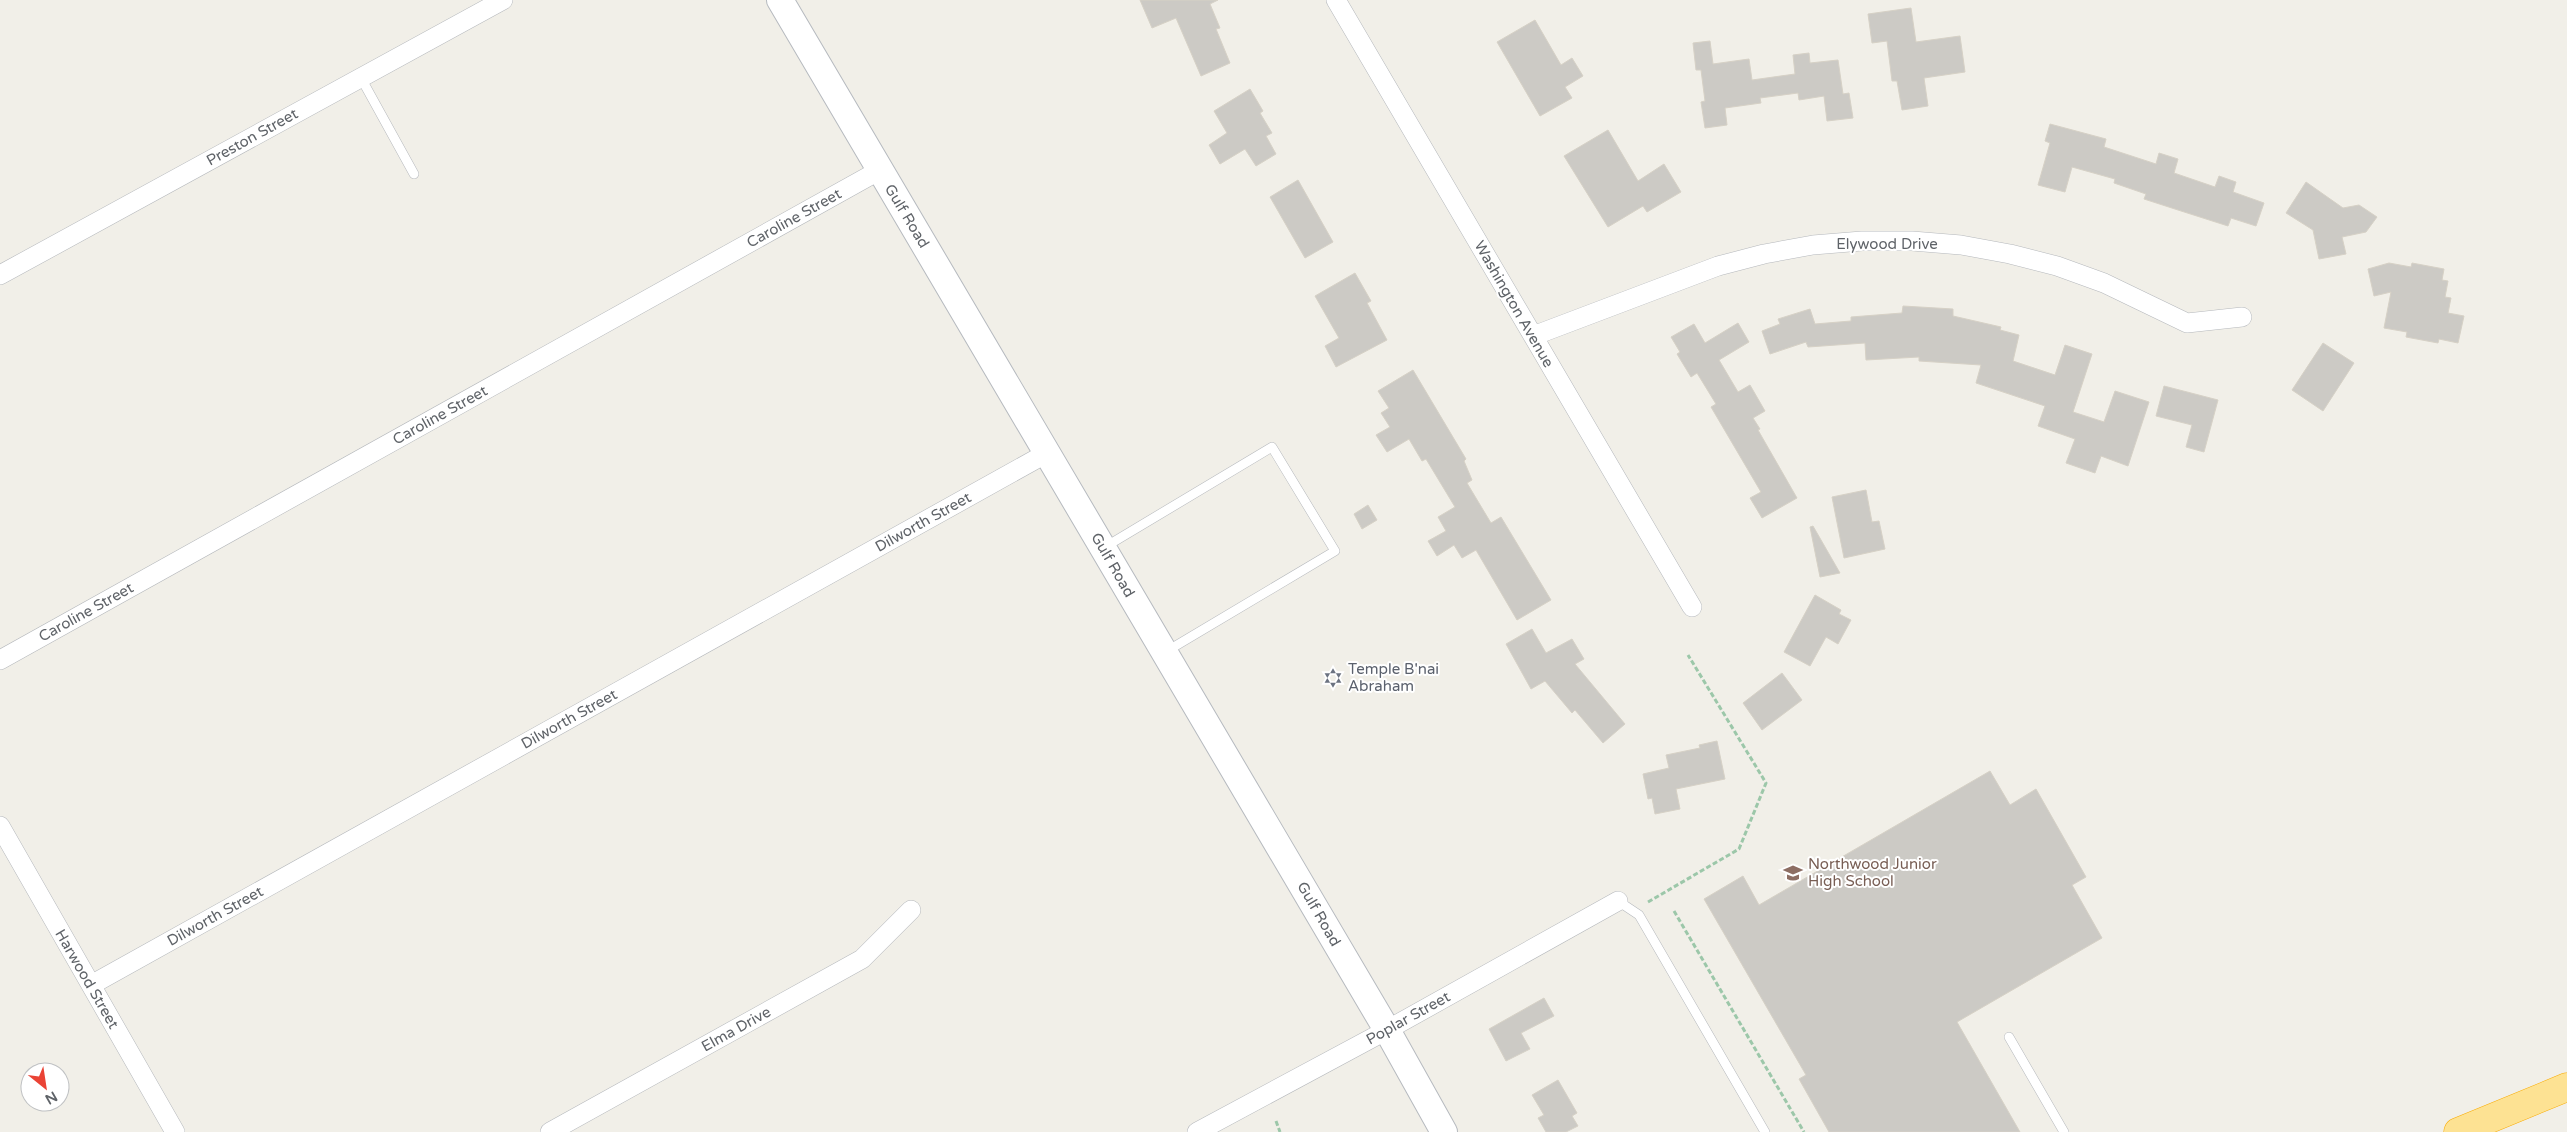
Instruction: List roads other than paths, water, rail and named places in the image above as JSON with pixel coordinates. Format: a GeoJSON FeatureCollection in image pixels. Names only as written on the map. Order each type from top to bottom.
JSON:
{"type":"FeatureCollection","features":[{"type":"Feature","properties":{"kind":"highway"},"geometry":{"type":"LineString","coordinates":[[2458,1132],[2567,1087]]}},
{"type":"Feature","properties":{"kind":"street","name":"Preston Street"},"geometry":{"type":"LineString","coordinates":[[0,275],[503,0]]}},
{"type":"Feature","properties":{"kind":"street","name":"Gulf Road"},"geometry":{"type":"LineString","coordinates":[[780,0],[1387,1030],[1444,1132]]}},
{"type":"Feature","properties":{"kind":"street","name":"Washington Avenue"},"geometry":{"type":"LineString","coordinates":[[1336,0],[1692,607]]}},
{"type":"Feature","properties":{"kind":"street","name":"Caroline Street"},"geometry":{"type":"LineString","coordinates":[[0,660],[880,170]]}},
{"type":"Feature","properties":{"kind":"street","name":"Elywood Drive"},"geometry":{"type":"LineString","coordinates":[[1533,336],[1718,266],[1764,254],[1813,245],[1862,241],[1912,241],[2010,254],[2058,266],[2104,283],[2187,324],[2242,317]]}},
{"type":"Feature","properties":{"kind":"street","name":"Dilworth Street"},"geometry":{"type":"LineString","coordinates":[[91,986],[1047,453]]}},
{"type":"Feature","properties":{"kind":"street","name":"Harwood Street"},"geometry":{"type":"LineString","coordinates":[[0,826],[175,1132]]}},
{"type":"Feature","properties":{"kind":"street","name":"Poplar Street"},"geometry":{"type":"LineString","coordinates":[[1197,1132],[1387,1030],[1626,906]]}},
{"type":"Feature","properties":{"kind":"street","name":"Elma Drive"},"geometry":{"type":"LineString","coordinates":[[550,1132],[862,959],[911,910]]}},
{"type":"Feature","properties":{"kind":"lane"},"geometry":{"type":"LineString","coordinates":[[361,78],[414,174]]}},
{"type":"Feature","properties":{"kind":"lane"},"geometry":{"type":"LineString","coordinates":[[1103,548],[1272,447],[1335,551],[1164,652]]}},
{"type":"Feature","properties":{"kind":"lane"},"geometry":{"type":"LineString","coordinates":[[1626,906],[1639,915],[1765,1132]]}},
{"type":"Feature","properties":{"kind":"lane"},"geometry":{"type":"LineString","coordinates":[[2009,1037],[2064,1132]]}},
{"type":"Feature","properties":{"kind":"place","name":"Temple B'nai Abraham"},"geometry":{"type":"Point","coordinates":[1333,678]}},
{"type":"Feature","properties":{"kind":"place","name":"Northwood Junior High School"},"geometry":{"type":"Point","coordinates":[1793,873]}}]}
